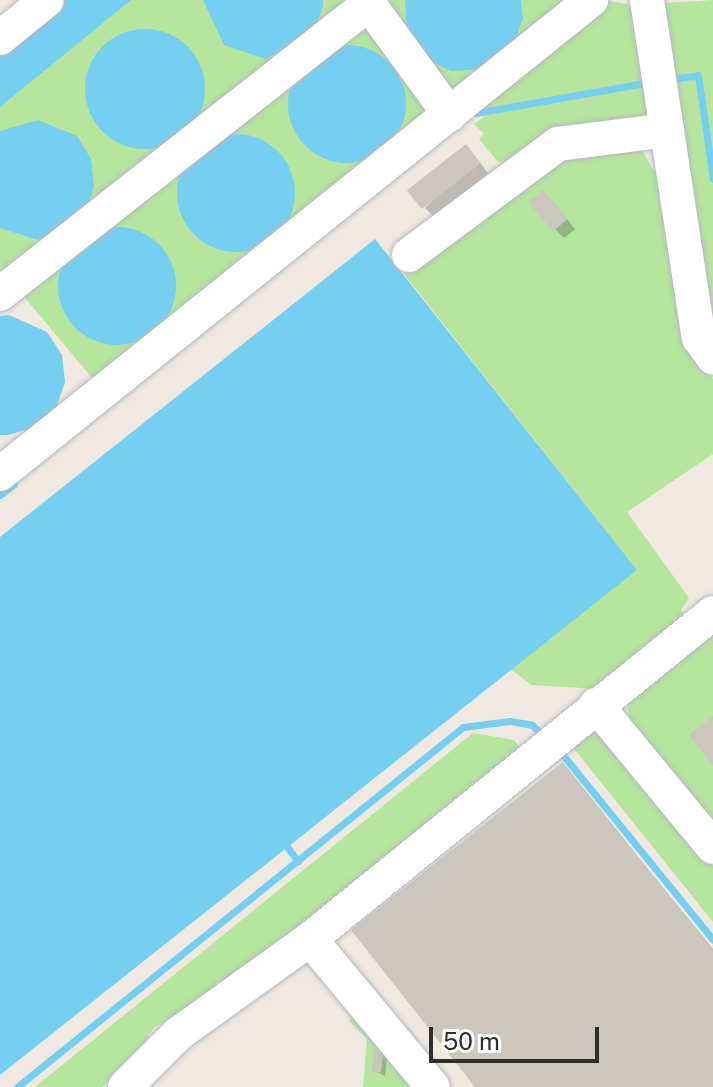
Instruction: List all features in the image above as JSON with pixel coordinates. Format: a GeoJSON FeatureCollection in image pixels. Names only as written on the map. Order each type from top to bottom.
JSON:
{"type":"FeatureCollection","features":[{"type":"Feature","properties":{"kind":"lane"},"geometry":{"type":"LineString","coordinates":[[0,38],[47,0]]}},
{"type":"Feature","properties":{"kind":"lane"},"geometry":{"type":"LineString","coordinates":[[0,474],[591,0]]}},
{"type":"Feature","properties":{"kind":"lane"},"geometry":{"type":"LineString","coordinates":[[647,0],[699,338],[713,357]]}},
{"type":"Feature","properties":{"kind":"lane"},"geometry":{"type":"LineString","coordinates":[[0,294],[369,4],[450,115]]}},
{"type":"Feature","properties":{"kind":"lane"},"geometry":{"type":"LineString","coordinates":[[409,255],[558,144],[667,130]]}},
{"type":"Feature","properties":{"kind":"lane"},"geometry":{"type":"LineString","coordinates":[[137,1084],[178,1034],[310,939],[713,613]]}},
{"type":"Feature","properties":{"kind":"lane"},"geometry":{"type":"LineString","coordinates":[[596,705],[713,847]]}},
{"type":"Feature","properties":{"kind":"lane"},"geometry":{"type":"LineString","coordinates":[[310,939],[433,1087]]}},
{"type":"Feature","properties":{"kind":"green space"},"geometry":{"type":"Polygon","coordinates":[[[130,0],[575,0],[93,379],[0,268],[0,106],[130,0]]]}},
{"type":"Feature","properties":{"kind":"green space"},"geometry":{"type":"Polygon","coordinates":[[[601,0],[628,4],[637,18],[654,113],[519,166],[497,161],[479,139],[484,134],[474,124],[486,115],[472,104],[601,0]]]}},
{"type":"Feature","properties":{"kind":"green space"},"geometry":{"type":"Polygon","coordinates":[[[713,0],[713,344],[659,10],[665,3],[713,0]]]}},
{"type":"Feature","properties":{"kind":"green space"},"geometry":{"type":"Polygon","coordinates":[[[640,147],[664,188],[692,354],[713,379],[713,454],[627,512],[689,598],[681,610],[686,616],[598,689],[531,685],[511,669],[636,569],[404,274],[545,161],[640,147]]]}},
{"type":"Feature","properties":{"kind":"green space"},"geometry":{"type":"Polygon","coordinates":[[[713,623],[713,826],[631,728],[626,697],[713,623]]]}},
{"type":"Feature","properties":{"kind":"green space"},"geometry":{"type":"Polygon","coordinates":[[[579,731],[609,736],[713,866],[713,922],[567,740],[579,731]]]}},
{"type":"Feature","properties":{"kind":"green space"},"geometry":{"type":"Polygon","coordinates":[[[473,733],[514,740],[520,748],[224,988],[153,1028],[135,1061],[102,1087],[35,1087],[473,733]]]}},
{"type":"Feature","properties":{"kind":"green space"},"geometry":{"type":"Polygon","coordinates":[[[353,1016],[419,1087],[363,1087],[367,1039],[349,1021],[353,1016]]]}},
{"type":"Feature","properties":{"kind":"water"},"geometry":{"type":"Polygon","coordinates":[[[65,0],[131,0],[0,107],[0,52],[65,0]]]}},
{"type":"Feature","properties":{"kind":"water"},"geometry":{"type":"Polygon","coordinates":[[[203,0],[323,0],[323,6],[313,32],[266,59],[224,45],[203,0]]]}},
{"type":"Feature","properties":{"kind":"water"},"geometry":{"type":"Polygon","coordinates":[[[405,0],[521,0],[523,19],[513,45],[481,69],[451,71],[424,58],[407,33],[405,0]]]}},
{"type":"Feature","properties":{"kind":"water"},"geometry":{"type":"Polygon","coordinates":[[[145,29],[168,34],[187,47],[200,66],[205,89],[200,112],[187,131],[168,144],[145,149],[122,144],[103,131],[90,112],[85,89],[90,66],[103,47],[122,34],[145,29]]]}},
{"type":"Feature","properties":{"kind":"water"},"geometry":{"type":"Polygon","coordinates":[[[347,45],[370,50],[389,62],[401,81],[406,104],[401,127],[389,146],[370,158],[347,163],[324,158],[305,146],[293,127],[288,104],[293,81],[305,62],[324,50],[347,45]]]}},
{"type":"Feature","properties":{"kind":"water"},"geometry":{"type":"Polygon","coordinates":[[[38,120],[77,136],[91,159],[94,187],[85,213],[38,240],[0,228],[0,131],[38,120]]]}},
{"type":"Feature","properties":{"kind":"water"},"geometry":{"type":"Polygon","coordinates":[[[236,134],[259,139],[278,151],[290,170],[295,193],[290,216],[278,235],[259,247],[236,252],[213,247],[194,235],[182,216],[177,193],[182,170],[194,151],[213,139],[236,134]]]}},
{"type":"Feature","properties":{"kind":"water"},"geometry":{"type":"Polygon","coordinates":[[[117,227],[140,231],[159,244],[172,263],[176,286],[172,309],[159,328],[140,341],[117,345],[94,341],[75,328],[62,309],[58,286],[62,263],[75,244],[94,231],[117,227]]]}},
{"type":"Feature","properties":{"kind":"water"},"geometry":{"type":"Polygon","coordinates":[[[375,239],[637,570],[0,1075],[0,537],[375,239]]]}},
{"type":"Feature","properties":{"kind":"water"},"geometry":{"type":"Polygon","coordinates":[[[9,315],[47,332],[62,355],[65,382],[56,408],[36,427],[0,435],[0,316],[9,315]]]}},
{"type":"Feature","properties":{"kind":"building"},"geometry":{"type":"Polygon","coordinates":[[[466,144],[481,163],[422,209],[407,190],[466,144]]]}},
{"type":"Feature","properties":{"kind":"building"},"geometry":{"type":"Polygon","coordinates":[[[543,190],[567,219],[553,231],[528,202],[543,190]]]}},
{"type":"Feature","properties":{"kind":"building"},"geometry":{"type":"Polygon","coordinates":[[[713,716],[713,766],[689,735],[713,716]]]}},
{"type":"Feature","properties":{"kind":"building"},"geometry":{"type":"Polygon","coordinates":[[[563,762],[713,951],[713,1087],[475,1087],[351,930],[563,762]]]}},
{"type":"Feature","properties":{"kind":"building"},"geometry":{"type":"Polygon","coordinates":[[[374,1052],[383,1053],[381,1073],[372,1072],[374,1052]]]}},
{"type":"Feature","properties":{"kind":"waterway"},"geometry":{"type":"LineString","coordinates":[[673,79],[698,75],[713,179]]}},
{"type":"Feature","properties":{"kind":"waterway"},"geometry":{"type":"LineString","coordinates":[[476,113],[650,82]]}},
{"type":"Feature","properties":{"kind":"waterway"},"geometry":{"type":"LineString","coordinates":[[0,495],[14,484]]}},
{"type":"Feature","properties":{"kind":"waterway"},"geometry":{"type":"LineString","coordinates":[[17,1087],[463,727],[510,721],[532,725],[546,738]]}},
{"type":"Feature","properties":{"kind":"waterway"},"geometry":{"type":"LineString","coordinates":[[558,749],[713,940]]}},
{"type":"Feature","properties":{"kind":"waterway"},"geometry":{"type":"LineString","coordinates":[[287,847],[298,861]]}}]}
